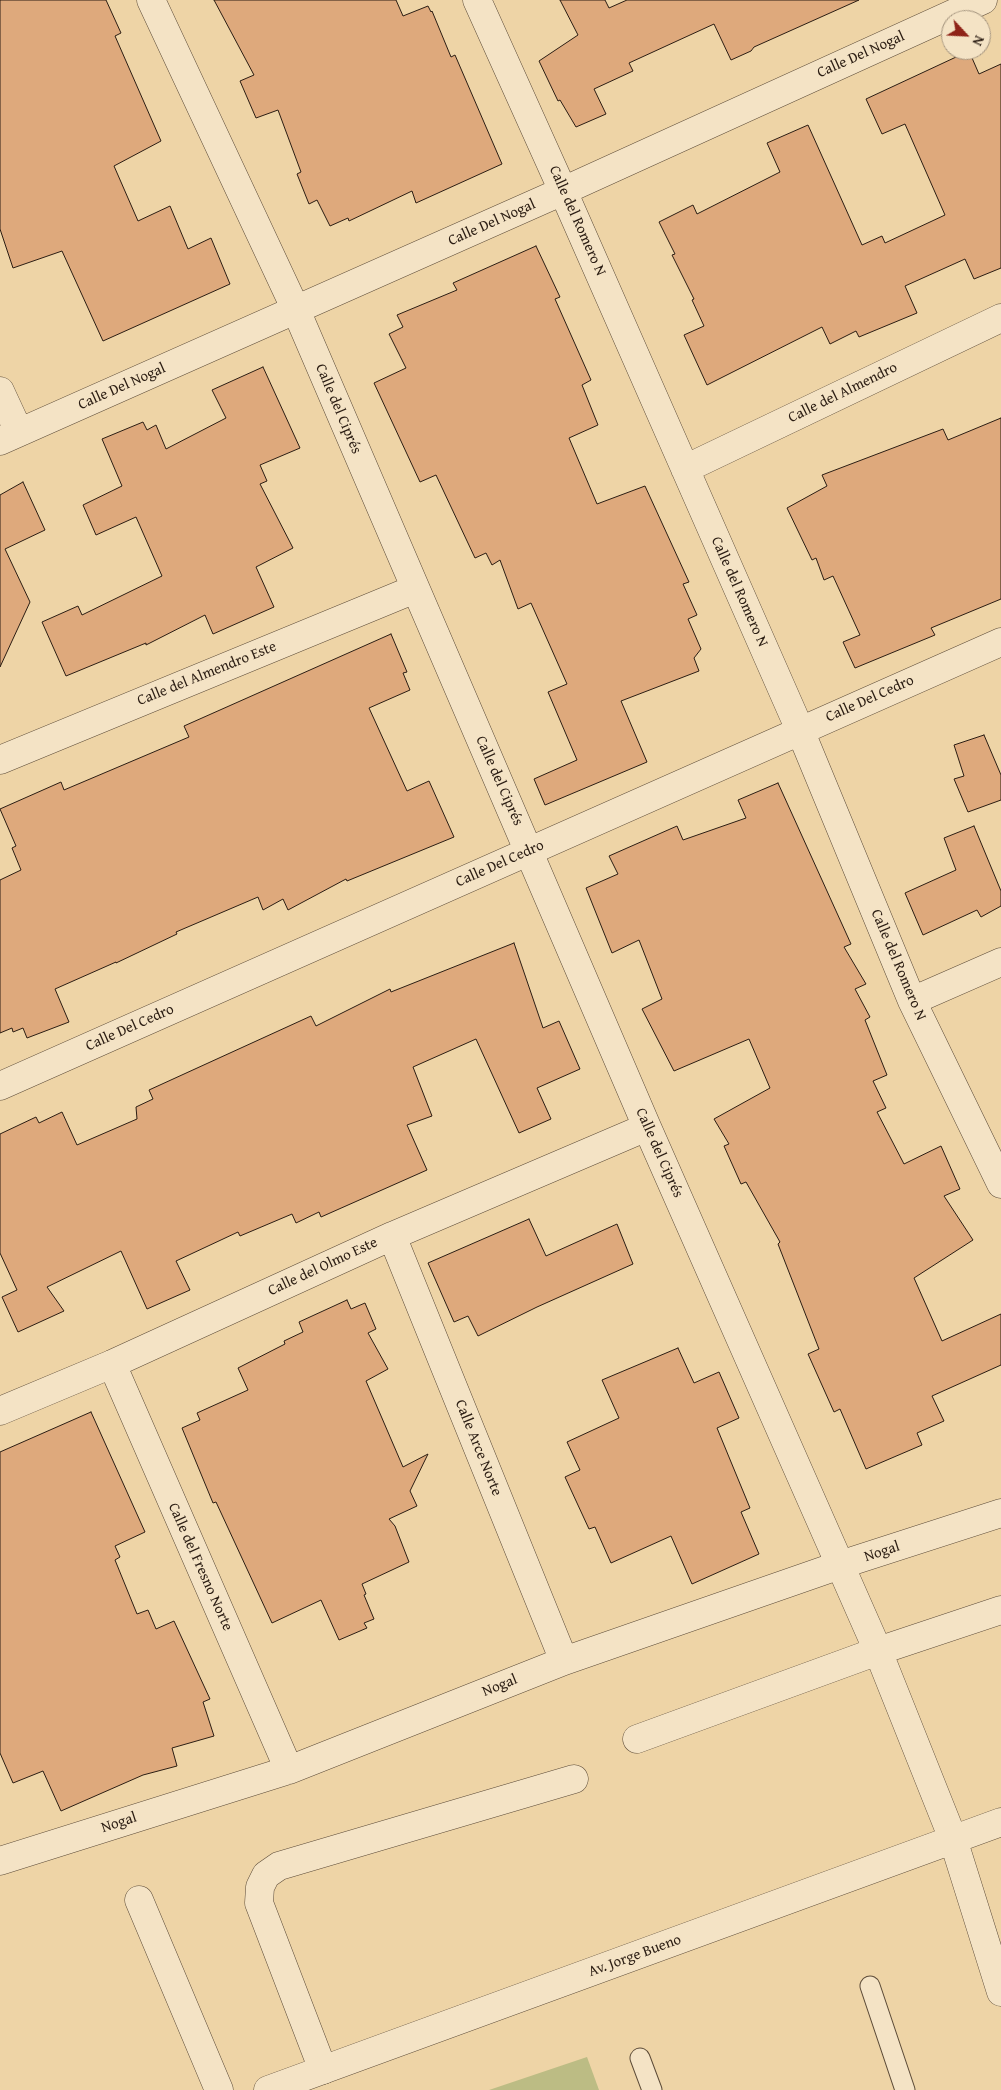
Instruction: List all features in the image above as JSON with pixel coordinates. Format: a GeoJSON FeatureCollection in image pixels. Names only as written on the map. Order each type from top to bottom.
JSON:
{"type":"FeatureCollection","features":[{"type":"Feature","properties":{"kind":"street","name":"Calle del Ciprés"},"geometry":{"type":"LineString","coordinates":[[151,0],[296,310],[647,1127],[878,1651],[953,1839],[1001,1992]]}},
{"type":"Feature","properties":{"kind":"street","name":"Calle del Romero N"},"geometry":{"type":"LineString","coordinates":[[477,0],[800,730],[912,1001],[1001,1184]]}},
{"type":"Feature","properties":{"kind":"street","name":"Calle Del Nogal"},"geometry":{"type":"LineString","coordinates":[[9,437],[563,191],[982,0]]}},
{"type":"Feature","properties":{"kind":"street","name":"Calle del Almendro"},"geometry":{"type":"LineString","coordinates":[[685,468],[1001,318]]}},
{"type":"Feature","properties":{"kind":"street"},"geometry":{"type":"LineString","coordinates":[[0,391],[9,437]]}},
{"type":"Feature","properties":{"kind":"street","name":"Calle del Almendro Este"},"geometry":{"type":"LineString","coordinates":[[0,760],[415,589]]}},
{"type":"Feature","properties":{"kind":"street","name":"Calle Del Cedro"},"geometry":{"type":"LineString","coordinates":[[0,1086],[1001,642]]}},
{"type":"Feature","properties":{"kind":"street"},"geometry":{"type":"LineString","coordinates":[[912,1001],[1001,962]]}},
{"type":"Feature","properties":{"kind":"street","name":"Calle del Olmo Este"},"geometry":{"type":"LineString","coordinates":[[0,1411],[112,1364],[392,1236],[647,1127]]}},
{"type":"Feature","properties":{"kind":"street","name":"Calle Arce Norte"},"geometry":{"type":"LineString","coordinates":[[392,1236],[564,1661]]}},
{"type":"Feature","properties":{"kind":"street","name":"Calle del Fresno Norte"},"geometry":{"type":"LineString","coordinates":[[112,1364],[288,1770]]}},
{"type":"Feature","properties":{"kind":"street","name":"Nogal"},"geometry":{"type":"LineString","coordinates":[[0,1861],[288,1770],[564,1661],[840,1565],[1001,1513]]}},
{"type":"Feature","properties":{"kind":"street"},"geometry":{"type":"LineString","coordinates":[[637,1740],[878,1651],[1001,1610]]}},
{"type":"Feature","properties":{"kind":"street"},"geometry":{"type":"LineString","coordinates":[[324,2070],[259,1903],[260,1887],[266,1875],[280,1866],[574,1779]]}},
{"type":"Feature","properties":{"kind":"street","name":"Av. Jorge Bueno"},"geometry":{"type":"LineString","coordinates":[[268,2090],[1001,1822]]}},
{"type":"Feature","properties":{"kind":"street"},"geometry":{"type":"LineString","coordinates":[[140,1900],[219,2090]]}},
{"type":"Feature","properties":{"kind":"lane"},"geometry":{"type":"LineString","coordinates":[[870,1986],[905,2090]]}},
{"type":"Feature","properties":{"kind":"lane"},"geometry":{"type":"LineString","coordinates":[[640,2058],[652,2090]]}},
{"type":"Feature","properties":{"kind":"green space"},"geometry":{"type":"Polygon","coordinates":[[[587,2057],[599,2090],[489,2090],[587,2057]]]}},
{"type":"Feature","properties":{"kind":"building"},"geometry":{"type":"Polygon","coordinates":[[[0,0],[106,0],[121,33],[115,36],[161,141],[114,166],[138,221],[170,206],[188,249],[211,238],[230,284],[103,341],[62,251],[13,268],[0,229],[0,0]]]}},
{"type":"Feature","properties":{"kind":"building"},"geometry":{"type":"Polygon","coordinates":[[[214,0],[396,0],[403,16],[428,6],[432,11],[451,57],[455,55],[502,164],[416,203],[412,191],[349,221],[348,218],[330,226],[317,200],[309,204],[297,174],[301,172],[278,110],[256,118],[240,81],[254,75],[214,0]]]}},
{"type":"Feature","properties":{"kind":"building"},"geometry":{"type":"Polygon","coordinates":[[[560,0],[605,0],[609,8],[627,0],[859,0],[754,47],[751,51],[731,60],[714,24],[629,63],[633,71],[594,89],[606,114],[576,127],[560,100],[558,101],[539,61],[578,35],[560,0]]]}},
{"type":"Feature","properties":{"kind":"building"},"geometry":{"type":"Polygon","coordinates":[[[950,60],[973,60],[979,74],[1001,64],[1001,268],[974,279],[965,259],[905,286],[917,313],[859,337],[856,331],[830,344],[822,327],[707,385],[684,335],[704,326],[692,300],[694,299],[672,255],[675,254],[659,222],[693,205],[697,214],[780,172],[767,143],[808,125],[862,245],[882,236],[885,243],[945,215],[905,124],[882,134],[866,99],[950,60]]]}},
{"type":"Feature","properties":{"kind":"building"},"geometry":{"type":"Polygon","coordinates":[[[536,246],[560,297],[555,299],[591,380],[582,385],[598,425],[569,438],[597,504],[645,486],[689,582],[683,584],[697,615],[688,619],[701,649],[694,658],[699,671],[621,701],[647,762],[545,805],[534,779],[577,760],[548,692],[567,684],[531,603],[518,609],[500,560],[492,565],[486,553],[475,558],[436,475],[420,482],[374,383],[406,368],[389,334],[403,327],[397,315],[457,290],[453,283],[536,246]]]}},
{"type":"Feature","properties":{"kind":"building"},"geometry":{"type":"Polygon","coordinates":[[[263,367],[300,448],[260,465],[267,481],[260,484],[293,548],[256,567],[274,607],[213,634],[205,615],[146,645],[146,643],[66,676],[42,622],[78,606],[82,615],[162,576],[136,517],[96,535],[83,505],[122,486],[102,439],[143,422],[147,430],[156,425],[166,449],[226,418],[212,390],[263,367]]]}},
{"type":"Feature","properties":{"kind":"building"},"geometry":{"type":"Polygon","coordinates":[[[1001,418],[1001,599],[931,628],[935,635],[855,668],[843,642],[860,635],[833,576],[824,580],[816,558],[812,560],[787,508],[827,486],[822,475],[943,429],[948,440],[1001,418]]]}},
{"type":"Feature","properties":{"kind":"building"},"geometry":{"type":"Polygon","coordinates":[[[23,482],[45,530],[5,549],[30,602],[0,667],[0,495],[23,482]]]}},
{"type":"Feature","properties":{"kind":"building"},"geometry":{"type":"Polygon","coordinates":[[[391,634],[407,672],[403,673],[410,690],[369,708],[407,791],[429,781],[454,837],[347,881],[346,879],[288,910],[283,899],[263,910],[258,897],[176,932],[177,934],[116,963],[55,989],[69,1022],[27,1038],[23,1028],[13,1032],[12,1028],[0,1033],[0,880],[21,870],[12,848],[16,846],[0,809],[61,782],[64,790],[189,737],[184,726],[391,634]]]}},
{"type":"Feature","properties":{"kind":"building"},"geometry":{"type":"Polygon","coordinates":[[[984,735],[1001,775],[1001,800],[968,812],[954,779],[964,776],[954,745],[984,735]]]}},
{"type":"Feature","properties":{"kind":"building"},"geometry":{"type":"Polygon","coordinates":[[[778,783],[851,944],[844,947],[866,984],[855,989],[870,1017],[865,1020],[887,1075],[873,1081],[886,1108],[877,1112],[904,1164],[941,1146],[960,1189],[944,1196],[973,1240],[914,1278],[942,1341],[1001,1314],[1001,1365],[932,1396],[944,1421],[917,1433],[922,1445],[866,1469],[840,1409],[834,1412],[808,1354],[819,1349],[778,1244],[780,1242],[746,1182],[741,1184],[724,1146],[729,1144],[714,1119],[770,1088],[749,1039],[674,1071],[642,1009],[662,999],[639,940],[612,953],[586,888],[618,874],[609,856],[677,826],[683,840],[746,818],[738,800],[778,783]]]}},
{"type":"Feature","properties":{"kind":"building"},"geometry":{"type":"Polygon","coordinates":[[[974,826],[1001,891],[1001,906],[981,917],[977,910],[923,935],[905,893],[956,870],[944,838],[974,826]]]}},
{"type":"Feature","properties":{"kind":"building"},"geometry":{"type":"Polygon","coordinates":[[[514,943],[543,1028],[559,1021],[580,1069],[537,1088],[551,1119],[519,1133],[476,1039],[413,1067],[432,1116],[407,1125],[427,1170],[321,1217],[319,1212],[296,1223],[292,1214],[240,1236],[238,1232],[176,1261],[190,1290],[147,1309],[121,1251],[47,1287],[64,1311],[18,1332],[2,1297],[17,1290],[0,1253],[0,1134],[36,1117],[39,1123],[62,1112],[77,1145],[137,1119],[136,1107],[153,1099],[149,1090],[311,1016],[316,1026],[390,989],[391,992],[514,943]]]}},
{"type":"Feature","properties":{"kind":"building"},"geometry":{"type":"Polygon","coordinates":[[[529,1219],[546,1256],[617,1224],[633,1264],[478,1336],[468,1316],[454,1322],[428,1263],[529,1219]]]}},
{"type":"Feature","properties":{"kind":"building"},"geometry":{"type":"Polygon","coordinates":[[[347,1300],[351,1309],[365,1303],[376,1329],[368,1333],[388,1369],[366,1381],[403,1467],[428,1454],[410,1491],[417,1506],[389,1519],[395,1526],[409,1562],[362,1584],[366,1594],[364,1595],[374,1619],[364,1623],[367,1628],[339,1640],[321,1600],[272,1623],[216,1502],[213,1503],[182,1428],[200,1420],[197,1413],[248,1390],[238,1368],[285,1344],[284,1341],[303,1332],[299,1322],[347,1300]]]}},
{"type":"Feature","properties":{"kind":"building"},"geometry":{"type":"Polygon","coordinates":[[[678,1348],[694,1383],[719,1372],[739,1418],[717,1428],[750,1508],[741,1512],[759,1554],[692,1584],[671,1536],[611,1563],[595,1527],[589,1529],[565,1477],[580,1470],[567,1442],[619,1418],[602,1380],[678,1348]]]}},
{"type":"Feature","properties":{"kind":"building"},"geometry":{"type":"Polygon","coordinates":[[[91,1412],[145,1532],[115,1546],[120,1557],[115,1560],[137,1614],[148,1610],[156,1629],[174,1621],[210,1699],[203,1702],[214,1736],[172,1748],[177,1766],[143,1775],[61,1811],[43,1771],[13,1783],[0,1753],[0,1452],[91,1412]]]}}]}
